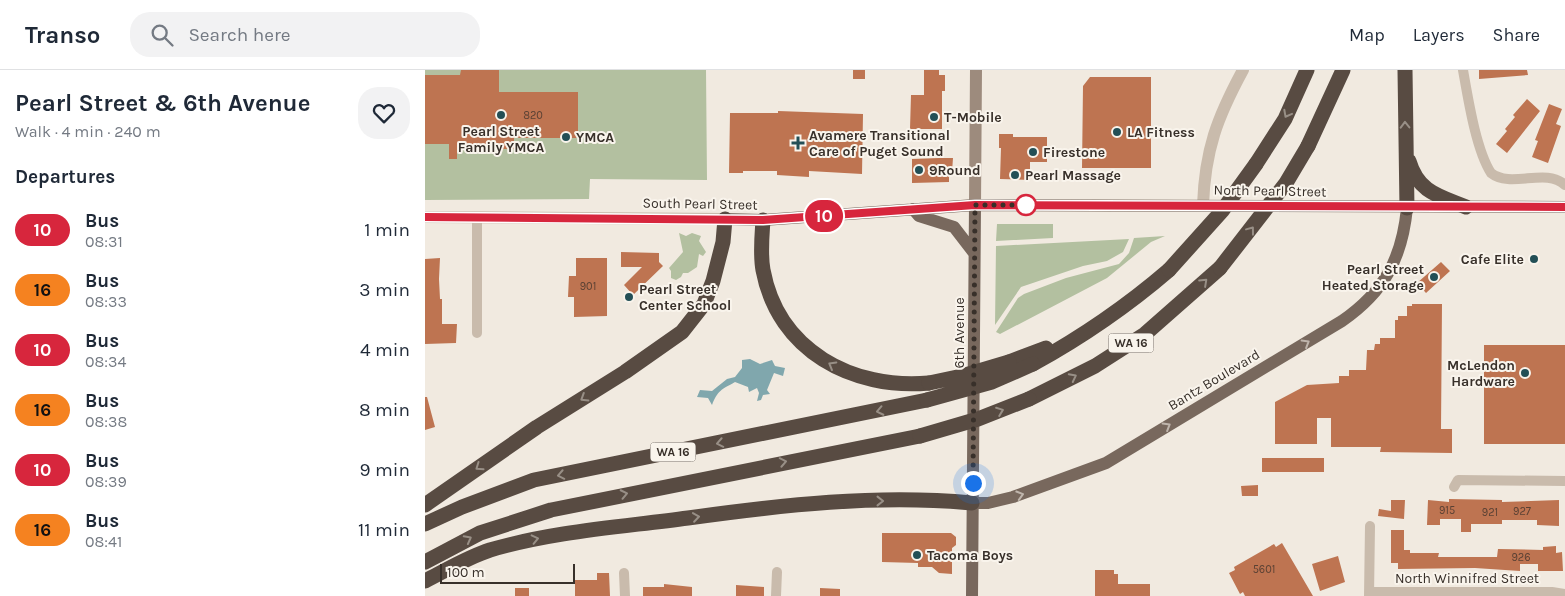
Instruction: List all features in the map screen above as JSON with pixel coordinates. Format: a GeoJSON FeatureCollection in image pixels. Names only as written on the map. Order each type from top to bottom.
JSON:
{"type":"FeatureCollection","features":[{"type":"Feature","properties":{"kind":"highway","name":"WA 16"},"geometry":{"type":"LineString","coordinates":[[425,524],[462,507],[533,480],[927,400],[992,382],[1033,364],[1115,315],[1169,270],[1222,211],[1257,164],[1285,119],[1307,70]]}},
{"type":"Feature","properties":{"kind":"highway","name":"WA 16"},"geometry":{"type":"LineString","coordinates":[[425,562],[480,533],[551,510],[920,436],[977,419],[1029,399],[1095,366],[1145,334],[1220,268],[1286,183],[1308,146],[1343,70]]}},
{"type":"Feature","properties":{"kind":"highway"},"geometry":{"type":"LineString","coordinates":[[1405,70],[1407,208]]}},
{"type":"Feature","properties":{"kind":"highway"},"geometry":{"type":"LineString","coordinates":[[1405,147],[1413,174],[1424,188],[1466,208]]}},
{"type":"Feature","properties":{"kind":"highway"},"geometry":{"type":"LineString","coordinates":[[425,505],[537,427],[625,372],[682,332],[704,304],[713,281],[723,242],[725,219]]}},
{"type":"Feature","properties":{"kind":"highway"},"geometry":{"type":"LineString","coordinates":[[763,220],[763,270],[773,300],[783,321],[807,348],[836,367],[869,380],[899,384],[929,383],[962,376],[1009,362],[1089,332]]}},
{"type":"Feature","properties":{"kind":"highway"},"geometry":{"type":"LineString","coordinates":[[425,581],[488,550],[557,534],[609,526],[767,506],[832,501],[972,503]]}},
{"type":"Feature","properties":{"kind":"main road","name":"6th Avenue"},"geometry":{"type":"LineString","coordinates":[[972,596],[976,70]]}},
{"type":"Feature","properties":{"kind":"main road","name":"North Pearl Street"},"geometry":{"type":"LineString","coordinates":[[975,205],[1203,205],[1407,208],[1565,207]]}},
{"type":"Feature","properties":{"kind":"main road","name":"South Pearl Street"},"geometry":{"type":"LineString","coordinates":[[725,219],[763,220],[975,205]]}},
{"type":"Feature","properties":{"kind":"main road","name":"Bantz Boulevard"},"geometry":{"type":"LineString","coordinates":[[972,503],[988,503],[1013,497],[1106,463],[1363,307],[1388,276],[1400,249],[1407,208]]}},
{"type":"Feature","properties":{"kind":"main road"},"geometry":{"type":"LineString","coordinates":[[913,210],[919,216],[954,227],[974,253]]}},
{"type":"Feature","properties":{"kind":"street"},"geometry":{"type":"LineString","coordinates":[[1203,205],[1205,170],[1211,142],[1219,117],[1243,70]]}},
{"type":"Feature","properties":{"kind":"street"},"geometry":{"type":"LineString","coordinates":[[1463,70],[1473,120],[1484,160],[1491,173],[1503,178],[1555,180],[1565,185]]}},
{"type":"Feature","properties":{"kind":"street","name":"South Pearl Street"},"geometry":{"type":"LineString","coordinates":[[425,217],[725,219]]}},
{"type":"Feature","properties":{"kind":"street"},"geometry":{"type":"LineString","coordinates":[[477,217],[477,333]]}},
{"type":"Feature","properties":{"kind":"street"},"geometry":{"type":"LineString","coordinates":[[1453,487],[1458,480],[1565,481]]}},
{"type":"Feature","properties":{"kind":"street"},"geometry":{"type":"LineString","coordinates":[[1369,594],[1370,526]]}},
{"type":"Feature","properties":{"kind":"street"},"geometry":{"type":"LineString","coordinates":[[776,596],[777,572]]}},
{"type":"Feature","properties":{"kind":"street"},"geometry":{"type":"LineString","coordinates":[[624,573],[625,596]]}},
{"type":"Feature","properties":{"kind":"street","name":"North Winnifred Street"},"geometry":{"type":"LineString","coordinates":[[1369,594],[1552,592],[1565,594]]}},
{"type":"Feature","properties":{"kind":"green space","name":"YMCA"},"geometry":{"type":"Polygon","coordinates":[[[425,70],[706,70],[707,180],[590,179],[589,199],[425,200],[425,70]]]}},
{"type":"Feature","properties":{"kind":"green space"},"geometry":{"type":"Polygon","coordinates":[[[997,224],[1053,224],[1053,238],[996,241],[997,224]]]}},
{"type":"Feature","properties":{"kind":"green space"},"geometry":{"type":"Polygon","coordinates":[[[679,233],[686,236],[692,233],[701,236],[699,241],[706,252],[703,256],[699,254],[697,267],[688,273],[683,273],[676,280],[671,278],[669,268],[683,252],[679,233]]]}},
{"type":"Feature","properties":{"kind":"green space"},"geometry":{"type":"Polygon","coordinates":[[[1165,236],[1151,242],[1107,278],[1000,334],[996,332],[1018,298],[1024,294],[1066,278],[1119,264],[1129,253],[1134,238],[1165,236]]]}},
{"type":"Feature","properties":{"kind":"green space"},"geometry":{"type":"Polygon","coordinates":[[[1129,239],[1123,252],[1107,261],[1083,266],[1021,287],[995,325],[996,246],[1129,239]]]}},
{"type":"Feature","properties":{"kind":"water"},"geometry":{"type":"Polygon","coordinates":[[[750,359],[760,364],[772,360],[775,366],[785,368],[783,376],[774,373],[767,390],[770,394],[763,395],[761,400],[757,401],[759,393],[757,388],[749,392],[748,387],[735,382],[716,396],[712,405],[708,398],[697,397],[700,390],[712,391],[727,379],[735,377],[742,368],[742,360],[750,359]]]}},
{"type":"Feature","properties":{"kind":"building","name":"Pearl Street Family YMCA"},"geometry":{"type":"Polygon","coordinates":[[[461,70],[499,70],[499,92],[578,92],[578,138],[514,138],[514,149],[457,149],[457,159],[449,159],[449,144],[425,144],[425,75],[460,75],[461,70]]]}},
{"type":"Feature","properties":{"kind":"building"},"geometry":{"type":"Polygon","coordinates":[[[853,70],[865,70],[865,79],[853,79],[853,70]]]}},
{"type":"Feature","properties":{"kind":"building"},"geometry":{"type":"Polygon","coordinates":[[[924,70],[939,70],[939,75],[945,75],[945,91],[942,91],[942,129],[910,129],[911,95],[924,95],[924,70]]]}},
{"type":"Feature","properties":{"kind":"building"},"geometry":{"type":"Polygon","coordinates":[[[1479,70],[1527,70],[1528,75],[1479,79],[1479,70]]]}},
{"type":"Feature","properties":{"kind":"building","name":"LA Fitness"},"geometry":{"type":"Polygon","coordinates":[[[1090,77],[1151,77],[1151,168],[1082,168],[1083,86],[1090,77]]]}},
{"type":"Feature","properties":{"kind":"building"},"geometry":{"type":"Polygon","coordinates":[[[1527,99],[1540,111],[1507,153],[1496,144],[1507,131],[1505,129],[1515,117],[1513,115],[1527,99]]]}},
{"type":"Feature","properties":{"kind":"building"},"geometry":{"type":"Polygon","coordinates":[[[1549,104],[1562,109],[1556,124],[1561,126],[1548,163],[1532,157],[1538,141],[1535,140],[1549,104]]]}},
{"type":"Feature","properties":{"kind":"building","name":"Avamere Transitional Care of Puget Sound"},"geometry":{"type":"Polygon","coordinates":[[[778,111],[863,114],[862,174],[809,171],[809,177],[777,175],[777,171],[729,173],[730,113],[778,113],[778,111]]]}},
{"type":"Feature","properties":{"kind":"building"},"geometry":{"type":"Polygon","coordinates":[[[999,134],[1013,134],[1013,137],[1047,137],[1047,162],[1030,162],[1030,180],[1000,179],[1001,148],[999,148],[999,134]]]}},
{"type":"Feature","properties":{"kind":"building"},"geometry":{"type":"Polygon","coordinates":[[[953,158],[952,172],[949,172],[949,182],[912,183],[912,159],[953,158]]]}},
{"type":"Feature","properties":{"kind":"building"},"geometry":{"type":"Polygon","coordinates":[[[621,252],[659,253],[659,262],[663,266],[633,295],[624,285],[642,267],[621,267],[621,252]]]}},
{"type":"Feature","properties":{"kind":"building"},"geometry":{"type":"Polygon","coordinates":[[[440,258],[439,279],[440,299],[442,299],[442,324],[457,324],[456,343],[425,344],[425,259],[440,258]]]}},
{"type":"Feature","properties":{"kind":"building"},"geometry":{"type":"Polygon","coordinates":[[[576,258],[607,258],[607,316],[574,317],[574,297],[568,297],[569,276],[576,276],[576,258]]]}},
{"type":"Feature","properties":{"kind":"building","name":"Pearl Street Heated Storage"},"geometry":{"type":"Polygon","coordinates":[[[1441,262],[1450,271],[1426,293],[1417,283],[1441,262]]]}},
{"type":"Feature","properties":{"kind":"building"},"geometry":{"type":"Polygon","coordinates":[[[1412,304],[1442,304],[1441,429],[1452,429],[1452,453],[1380,452],[1381,447],[1331,447],[1331,418],[1317,418],[1317,444],[1275,444],[1275,402],[1307,385],[1339,383],[1339,376],[1349,376],[1349,370],[1366,370],[1367,350],[1374,350],[1375,344],[1380,344],[1380,338],[1395,338],[1395,320],[1398,320],[1398,316],[1407,316],[1407,306],[1412,306],[1412,304]]]}},
{"type":"Feature","properties":{"kind":"building","name":"McLendon Hardware"},"geometry":{"type":"Polygon","coordinates":[[[1484,345],[1565,345],[1565,444],[1484,444],[1484,345]]]}},
{"type":"Feature","properties":{"kind":"building"},"geometry":{"type":"Polygon","coordinates":[[[425,397],[427,397],[435,427],[425,430],[425,397]]]}},
{"type":"Feature","properties":{"kind":"building"},"geometry":{"type":"Polygon","coordinates":[[[1262,458],[1324,458],[1324,472],[1262,472],[1262,458]]]}},
{"type":"Feature","properties":{"kind":"building"},"geometry":{"type":"Polygon","coordinates":[[[1258,485],[1258,496],[1242,496],[1241,486],[1258,485]]]}},
{"type":"Feature","properties":{"kind":"building"},"geometry":{"type":"Polygon","coordinates":[[[1449,499],[1502,500],[1502,502],[1559,500],[1559,526],[1537,525],[1537,520],[1502,520],[1502,524],[1471,524],[1471,532],[1461,532],[1461,519],[1440,519],[1440,525],[1427,525],[1428,500],[1449,502],[1449,499]]]}},
{"type":"Feature","properties":{"kind":"building"},"geometry":{"type":"Polygon","coordinates":[[[1391,500],[1405,500],[1404,519],[1378,516],[1379,509],[1391,511],[1391,500]]]}},
{"type":"Feature","properties":{"kind":"building"},"geometry":{"type":"Polygon","coordinates":[[[1391,530],[1404,530],[1404,550],[1410,550],[1410,553],[1439,553],[1438,557],[1497,557],[1498,549],[1543,550],[1543,547],[1556,546],[1556,553],[1562,552],[1563,571],[1538,571],[1538,564],[1520,564],[1520,571],[1475,568],[1398,569],[1398,563],[1391,563],[1391,530]]]}},
{"type":"Feature","properties":{"kind":"building","name":"Tacoma Boys"},"geometry":{"type":"Polygon","coordinates":[[[882,533],[951,533],[956,537],[956,545],[952,548],[952,574],[939,573],[932,567],[918,567],[918,563],[882,562],[882,533]]]}},
{"type":"Feature","properties":{"kind":"building"},"geometry":{"type":"Polygon","coordinates":[[[1282,543],[1313,596],[1245,596],[1243,592],[1240,594],[1229,573],[1235,570],[1234,567],[1274,544],[1276,547],[1282,543]]]}},
{"type":"Feature","properties":{"kind":"building"},"geometry":{"type":"Polygon","coordinates":[[[1338,556],[1345,582],[1320,591],[1312,564],[1338,556]]]}},
{"type":"Feature","properties":{"kind":"building"},"geometry":{"type":"Polygon","coordinates":[[[1095,570],[1114,570],[1114,574],[1118,574],[1118,584],[1150,584],[1150,596],[1095,596],[1095,570]]]}},
{"type":"Feature","properties":{"kind":"building"},"geometry":{"type":"Polygon","coordinates":[[[597,573],[609,573],[610,596],[575,596],[575,580],[597,580],[597,573]]]}},
{"type":"Feature","properties":{"kind":"building"},"geometry":{"type":"Polygon","coordinates":[[[664,584],[692,587],[692,596],[643,596],[643,587],[664,587],[664,584]]]}},
{"type":"Feature","properties":{"kind":"building"},"geometry":{"type":"Polygon","coordinates":[[[736,585],[764,587],[764,596],[736,596],[736,585]]]}},
{"type":"Feature","properties":{"kind":"building"},"geometry":{"type":"Polygon","coordinates":[[[515,588],[529,588],[529,596],[515,596],[515,588]]]}},
{"type":"Feature","properties":{"kind":"building"},"geometry":{"type":"Polygon","coordinates":[[[820,588],[840,589],[840,596],[820,596],[820,588]]]}},
{"type":"Feature","properties":{"kind":"bus line","name":"10"},"geometry":{"type":"LineString","coordinates":[[425,217],[763,220],[975,205],[1171,204],[1407,208],[1565,207]]}},
{"type":"Feature","properties":{"kind":"place","name":"Pearl Street Family YMCA"},"geometry":{"type":"Point","coordinates":[501,115]}},
{"type":"Feature","properties":{"kind":"place","name":"T-Mobile"},"geometry":{"type":"Point","coordinates":[934,117]}},
{"type":"Feature","properties":{"kind":"place","name":"LA Fitness"},"geometry":{"type":"Point","coordinates":[1117,132]}},
{"type":"Feature","properties":{"kind":"place","name":"YMCA"},"geometry":{"type":"Point","coordinates":[566,137]}},
{"type":"Feature","properties":{"kind":"place","name":"Avamere Transitional Care of Puget Sound"},"geometry":{"type":"Point","coordinates":[798,143]}},
{"type":"Feature","properties":{"kind":"place","name":"Firestone"},"geometry":{"type":"Point","coordinates":[1033,152]}},
{"type":"Feature","properties":{"kind":"place","name":"9Round"},"geometry":{"type":"Point","coordinates":[919,170]}},
{"type":"Feature","properties":{"kind":"place","name":"Pearl Massage"},"geometry":{"type":"Point","coordinates":[1015,175]}},
{"type":"Feature","properties":{"kind":"place","name":"Cafe Elite"},"geometry":{"type":"Point","coordinates":[1534,259]}},
{"type":"Feature","properties":{"kind":"place","name":"Pearl Street Heated Storage"},"geometry":{"type":"Point","coordinates":[1434,277]}},
{"type":"Feature","properties":{"kind":"place","name":"Pearl Street Center School"},"geometry":{"type":"Point","coordinates":[629,297]}},
{"type":"Feature","properties":{"kind":"place","name":"McLendon Hardware"},"geometry":{"type":"Point","coordinates":[1525,373]}},
{"type":"Feature","properties":{"kind":"place","name":"Tacoma Boys"},"geometry":{"type":"Point","coordinates":[917,555]}},
{"type":"Feature","properties":{"kind":"route"},"geometry":{"type":"LineString","coordinates":[[973,483],[975,205],[1026,205]]}}]}
